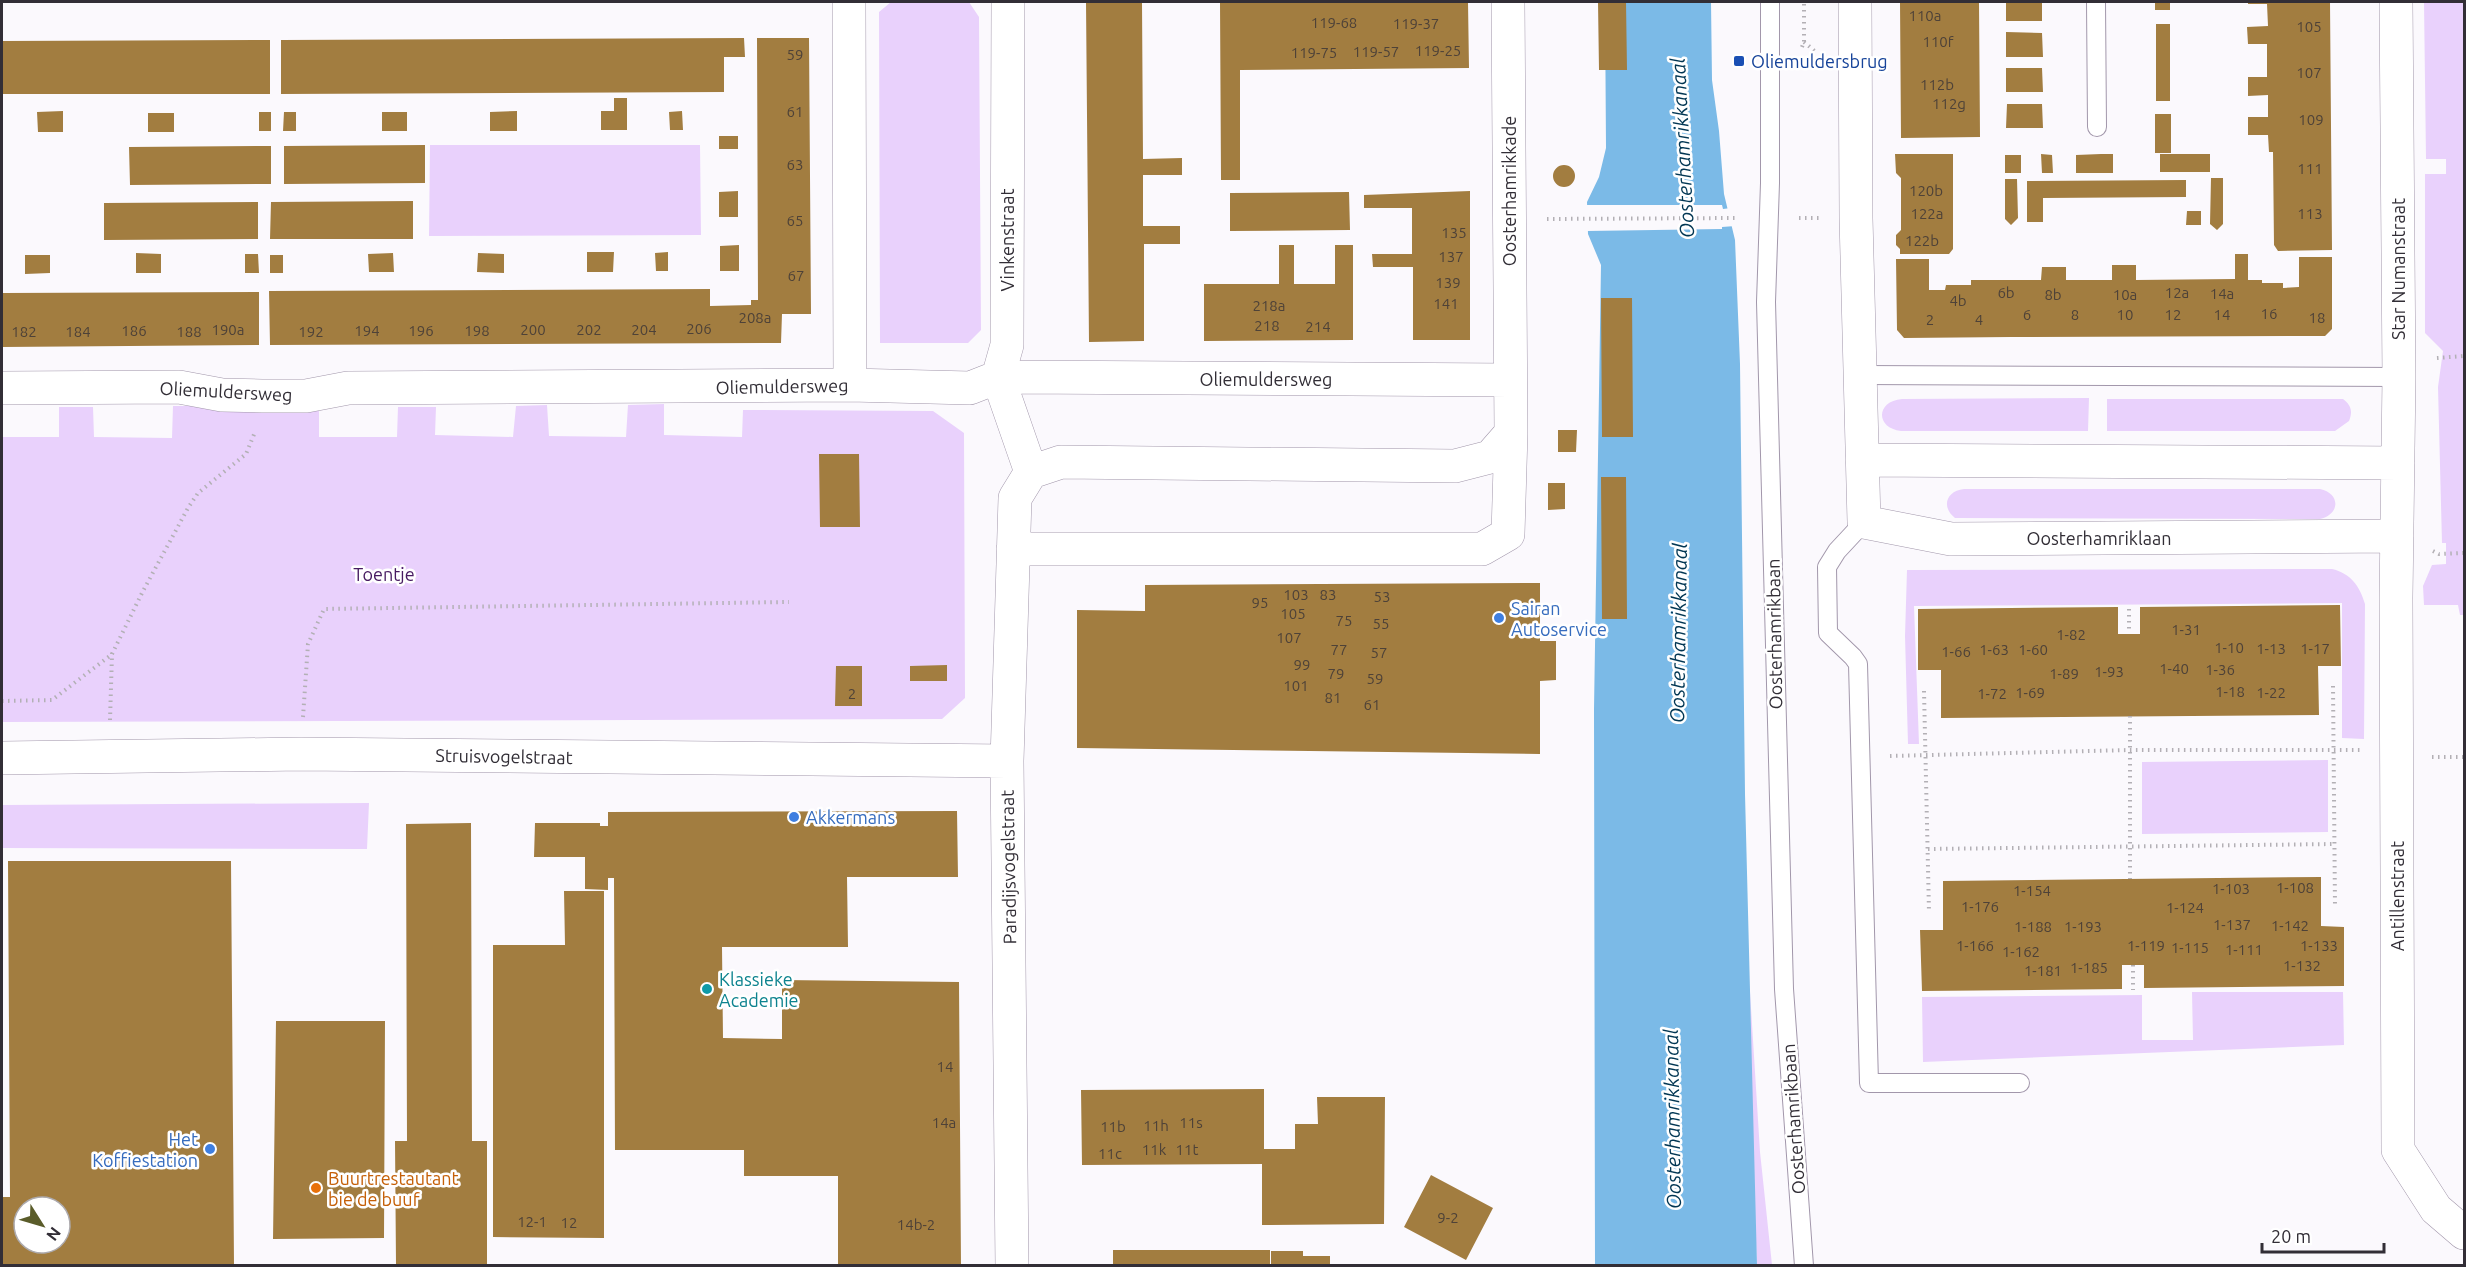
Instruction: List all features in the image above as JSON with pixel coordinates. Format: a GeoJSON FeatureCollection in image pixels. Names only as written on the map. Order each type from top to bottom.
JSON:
{"type":"FeatureCollection","features":[{"type":"Feature","properties":{"kind":"street"},"geometry":{"type":"LineString","coordinates":[[849,2],[850,385]]}},
{"type":"Feature","properties":{"kind":"street","name":"Vinkenstraat"},"geometry":{"type":"LineString","coordinates":[[998,377],[1007,345],[1008,2]]}},
{"type":"Feature","properties":{"kind":"street","name":"Oosterhamrikkade"},"geometry":{"type":"LineString","coordinates":[[1508,2],[1510,380]]}},
{"type":"Feature","properties":{"kind":"street"},"geometry":{"type":"LineString","coordinates":[[1855,2],[1856,218],[1864,522]]}},
{"type":"Feature","properties":{"kind":"street","name":"Star Numanstraat"},"geometry":{"type":"LineString","coordinates":[[2396,2],[2399,377],[2397,536]]}},
{"type":"Feature","properties":{"kind":"street"},"geometry":{"type":"LineString","coordinates":[[998,377],[1031,472],[1061,462],[1455,466],[1490,457],[1511,433]]}},
{"type":"Feature","properties":{"kind":"street","name":"Oliemuldersweg"},"geometry":{"type":"LineString","coordinates":[[2,388],[179,387],[222,395],[306,396],[348,388],[850,385],[969,388],[998,377],[1510,380]]}},
{"type":"Feature","properties":{"kind":"street"},"geometry":{"type":"LineString","coordinates":[[1013,549],[1482,549],[1508,534],[1510,380]]}},
{"type":"Feature","properties":{"kind":"street"},"geometry":{"type":"LineString","coordinates":[[1862,460],[2398,463]]}},
{"type":"Feature","properties":{"kind":"street","name":"Paradijsvogelstraat"},"geometry":{"type":"LineString","coordinates":[[1012,1266],[1007,761],[1015,498],[1031,472]]}},
{"type":"Feature","properties":{"kind":"street","name":"Oosterhamriklaan"},"geometry":{"type":"LineString","coordinates":[[1864,522],[1951,539],[2397,536]]}},
{"type":"Feature","properties":{"kind":"street","name":"Antillenstraat"},"geometry":{"type":"LineString","coordinates":[[2397,536],[2398,1150],[2436,1209],[2464,1233]]}},
{"type":"Feature","properties":{"kind":"street","name":"Struisvogelstraat"},"geometry":{"type":"LineString","coordinates":[[2,758],[301,754],[1007,761]]}},
{"type":"Feature","properties":{"kind":"lane","name":"Oosterhamrikbaan"},"geometry":{"type":"LineString","coordinates":[[1770,2],[1770,217],[1766,302],[1784,989],[1804,1266]]}},
{"type":"Feature","properties":{"kind":"lane"},"geometry":{"type":"LineString","coordinates":[[2096,2],[2097,127]]}},
{"type":"Feature","properties":{"kind":"lane"},"geometry":{"type":"LineString","coordinates":[[1860,375],[2399,377]]}},
{"type":"Feature","properties":{"kind":"lane"},"geometry":{"type":"LineString","coordinates":[[1864,522],[1837,551],[1827,567],[1828,633],[1858,664],[1869,1083],[2020,1083]]}},
{"type":"Feature","properties":{"kind":"path"},"geometry":{"type":"LineString","coordinates":[[1770,217],[1856,218]]}},
{"type":"Feature","properties":{"kind":"path"},"geometry":{"type":"LineString","coordinates":[[1587,218],[1739,218]]}},
{"type":"Feature","properties":{"kind":"path"},"geometry":{"type":"LineString","coordinates":[[2,701],[52,700],[112,654],[198,493],[246,454],[258,425],[262,396]]}},
{"type":"Feature","properties":{"kind":"path"},"geometry":{"type":"LineString","coordinates":[[301,754],[308,644],[324,609],[789,602]]}},
{"type":"Feature","properties":{"kind":"path"},"geometry":{"type":"LineString","coordinates":[[2129,609],[2129,633]]}},
{"type":"Feature","properties":{"kind":"path"},"geometry":{"type":"LineString","coordinates":[[110,756],[112,654]]}},
{"type":"Feature","properties":{"kind":"path"},"geometry":{"type":"LineString","coordinates":[[2333,686],[2335,908]]}},
{"type":"Feature","properties":{"kind":"path"},"geometry":{"type":"LineString","coordinates":[[1924,692],[1929,912]]}},
{"type":"Feature","properties":{"kind":"path"},"geometry":{"type":"LineString","coordinates":[[2130,716],[2130,879]]}},
{"type":"Feature","properties":{"kind":"path"},"geometry":{"type":"LineString","coordinates":[[1860,757],[2129,750],[2397,750]]}},
{"type":"Feature","properties":{"kind":"path"},"geometry":{"type":"LineString","coordinates":[[1928,849],[2335,844]]}},
{"type":"Feature","properties":{"kind":"path"},"geometry":{"type":"LineString","coordinates":[[2133,965],[2133,990]]}},
{"type":"Feature","properties":{"kind":"green space"},"geometry":{"type":"Polygon","coordinates":[[[891,2],[969,2],[979,17],[981,330],[968,343],[880,343],[879,12],[891,2]]]}},
{"type":"Feature","properties":{"kind":"green space"},"geometry":{"type":"Polygon","coordinates":[[[2424,2],[2464,2],[2464,615],[2460,615],[2458,605],[2424,605],[2423,586],[2432,565],[2446,564],[2446,543],[2442,543],[2438,387],[2443,351],[2425,333],[2425,174],[2446,174],[2446,159],[2426,159],[2424,2]]]}},
{"type":"Feature","properties":{"kind":"green space"},"geometry":{"type":"Polygon","coordinates":[[[430,145],[700,145],[701,235],[429,236],[430,145]]]}},
{"type":"Feature","properties":{"kind":"green space"},"geometry":{"type":"Polygon","coordinates":[[[2089,398],[2088,431],[1901,431],[1887,425],[1882,415],[1887,404],[1902,399],[2089,398]]]}},
{"type":"Feature","properties":{"kind":"green space"},"geometry":{"type":"Polygon","coordinates":[[[2107,399],[2343,399],[2348,404],[2351,414],[2349,421],[2335,431],[2107,431],[2107,399]]]}},
{"type":"Feature","properties":{"kind":"green space","name":"Toentje"},"geometry":{"type":"Polygon","coordinates":[[[664,404],[664,435],[742,437],[743,410],[933,411],[964,433],[965,698],[942,719],[2,722],[2,437],[59,437],[59,407],[93,407],[94,437],[172,438],[173,406],[319,406],[319,437],[397,437],[398,407],[436,407],[435,435],[513,437],[516,406],[547,405],[549,436],[626,437],[628,405],[664,404]]]}},
{"type":"Feature","properties":{"kind":"green space"},"geometry":{"type":"Polygon","coordinates":[[[1964,489],[2320,489],[2331,495],[2335,508],[2332,513],[2320,519],[1955,518],[1948,509],[1948,500],[1953,493],[1964,489]]]}},
{"type":"Feature","properties":{"kind":"green space"},"geometry":{"type":"Polygon","coordinates":[[[2332,569],[2353,581],[2365,604],[2364,739],[2342,738],[2342,603],[1914,606],[1919,744],[1908,744],[1905,636],[1907,570],[2332,569]]]}},
{"type":"Feature","properties":{"kind":"green space"},"geometry":{"type":"Polygon","coordinates":[[[2328,760],[2328,832],[2142,834],[2142,762],[2328,760]]]}},
{"type":"Feature","properties":{"kind":"green space"},"geometry":{"type":"Polygon","coordinates":[[[369,803],[367,849],[2,848],[2,805],[369,803]]]}},
{"type":"Feature","properties":{"kind":"green space"},"geometry":{"type":"Polygon","coordinates":[[[1750,992],[1760,1152],[1772,1265],[1757,1265],[1752,1151],[1750,992]]]}},
{"type":"Feature","properties":{"kind":"green space"},"geometry":{"type":"Polygon","coordinates":[[[2192,992],[2343,992],[2344,1045],[1923,1062],[1922,997],[2142,995],[2142,1040],[2193,1040],[2192,992]]]}},
{"type":"Feature","properties":{"kind":"water","name":"Oosterhamrikkanaal"},"geometry":{"type":"Polygon","coordinates":[[[1605,2],[1711,2],[1712,80],[1724,194],[1735,240],[1740,364],[1745,794],[1757,1265],[1595,1265],[1594,710],[1601,265],[1588,234],[1587,202],[1599,177],[1606,148],[1605,2]]]}},
{"type":"Feature","properties":{"kind":"pier"},"geometry":{"type":"Polygon","coordinates":[[[1587,205],[1722,205],[1723,209],[1731,208],[1735,226],[1722,227],[1722,229],[1587,231],[1587,205]]]}},
{"type":"Feature","properties":{"kind":"building"},"geometry":{"type":"Polygon","coordinates":[[[1086,2],[1142,2],[1143,159],[1182,158],[1182,175],[1143,175],[1143,226],[1180,226],[1180,244],[1144,244],[1144,341],[1089,342],[1086,2]]]}},
{"type":"Feature","properties":{"kind":"building"},"geometry":{"type":"Polygon","coordinates":[[[1220,2],[1468,2],[1469,68],[1240,70],[1240,180],[1221,180],[1220,2]]]}},
{"type":"Feature","properties":{"kind":"building"},"geometry":{"type":"Polygon","coordinates":[[[1598,2],[1626,2],[1627,70],[1599,70],[1598,2]]]}},
{"type":"Feature","properties":{"kind":"building"},"geometry":{"type":"Polygon","coordinates":[[[1900,2],[1979,2],[1980,137],[1901,138],[1900,2]]]}},
{"type":"Feature","properties":{"kind":"building"},"geometry":{"type":"Polygon","coordinates":[[[2006,2],[2042,2],[2042,21],[2006,21],[2006,2]]]}},
{"type":"Feature","properties":{"kind":"building"},"geometry":{"type":"Polygon","coordinates":[[[2155,2],[2170,2],[2170,10],[2155,10],[2155,2]]]}},
{"type":"Feature","properties":{"kind":"building"},"geometry":{"type":"Polygon","coordinates":[[[2248,2],[2330,2],[2332,250],[2278,251],[2274,245],[2273,152],[2269,152],[2268,135],[2248,135],[2248,117],[2268,117],[2268,95],[2248,96],[2248,77],[2267,77],[2267,44],[2248,44],[2247,27],[2268,26],[2267,4],[2248,4],[2248,2]]]}},
{"type":"Feature","properties":{"kind":"building"},"geometry":{"type":"Polygon","coordinates":[[[2156,24],[2170,24],[2170,101],[2156,101],[2156,24]]]}},
{"type":"Feature","properties":{"kind":"building"},"geometry":{"type":"Polygon","coordinates":[[[2006,32],[2042,33],[2043,57],[2006,57],[2006,32]]]}},
{"type":"Feature","properties":{"kind":"building"},"geometry":{"type":"Polygon","coordinates":[[[744,38],[745,57],[724,57],[724,92],[281,94],[281,40],[744,38]]]}},
{"type":"Feature","properties":{"kind":"building"},"geometry":{"type":"Polygon","coordinates":[[[757,38],[809,38],[811,314],[782,314],[781,343],[270,345],[269,291],[710,289],[710,306],[751,305],[751,300],[758,300],[757,38]]]}},
{"type":"Feature","properties":{"kind":"building"},"geometry":{"type":"Polygon","coordinates":[[[270,40],[270,94],[2,94],[2,41],[270,40]]]}},
{"type":"Feature","properties":{"kind":"building"},"geometry":{"type":"Polygon","coordinates":[[[2006,68],[2042,68],[2043,92],[2006,92],[2006,68]]]}},
{"type":"Feature","properties":{"kind":"building"},"geometry":{"type":"Polygon","coordinates":[[[614,98],[627,98],[627,130],[601,130],[601,111],[614,111],[614,98]]]}},
{"type":"Feature","properties":{"kind":"building"},"geometry":{"type":"Polygon","coordinates":[[[2007,104],[2042,104],[2043,128],[2006,128],[2007,104]]]}},
{"type":"Feature","properties":{"kind":"building"},"geometry":{"type":"Polygon","coordinates":[[[63,111],[63,132],[38,132],[37,112],[63,111]]]}},
{"type":"Feature","properties":{"kind":"building"},"geometry":{"type":"Polygon","coordinates":[[[517,111],[517,131],[490,131],[490,112],[517,111]]]}},
{"type":"Feature","properties":{"kind":"building"},"geometry":{"type":"Polygon","coordinates":[[[682,111],[683,130],[670,130],[669,112],[682,111]]]}},
{"type":"Feature","properties":{"kind":"building"},"geometry":{"type":"Polygon","coordinates":[[[259,112],[271,112],[271,131],[259,131],[259,112]]]}},
{"type":"Feature","properties":{"kind":"building"},"geometry":{"type":"Polygon","coordinates":[[[284,112],[296,112],[296,131],[283,131],[284,112]]]}},
{"type":"Feature","properties":{"kind":"building"},"geometry":{"type":"Polygon","coordinates":[[[382,112],[407,112],[407,131],[382,131],[382,112]]]}},
{"type":"Feature","properties":{"kind":"building"},"geometry":{"type":"Polygon","coordinates":[[[148,113],[174,113],[174,132],[148,132],[148,113]]]}},
{"type":"Feature","properties":{"kind":"building"},"geometry":{"type":"Polygon","coordinates":[[[2155,114],[2171,114],[2171,153],[2155,153],[2155,114]]]}},
{"type":"Feature","properties":{"kind":"building"},"geometry":{"type":"Polygon","coordinates":[[[719,136],[738,136],[738,149],[719,149],[719,136]]]}},
{"type":"Feature","properties":{"kind":"building"},"geometry":{"type":"Polygon","coordinates":[[[425,145],[425,183],[284,184],[284,146],[425,145]]]}},
{"type":"Feature","properties":{"kind":"building"},"geometry":{"type":"Polygon","coordinates":[[[271,146],[271,184],[130,185],[129,147],[271,146]]]}},
{"type":"Feature","properties":{"kind":"building"},"geometry":{"type":"Polygon","coordinates":[[[1895,154],[1953,154],[1953,249],[1949,254],[1900,254],[1900,249],[1896,245],[1896,235],[1901,230],[1901,178],[1896,173],[1895,154]]]}},
{"type":"Feature","properties":{"kind":"building"},"geometry":{"type":"Polygon","coordinates":[[[2041,154],[2052,155],[2053,173],[2042,173],[2041,154]]]}},
{"type":"Feature","properties":{"kind":"building"},"geometry":{"type":"Polygon","coordinates":[[[2113,154],[2113,173],[2076,173],[2076,155],[2113,154]]]}},
{"type":"Feature","properties":{"kind":"building"},"geometry":{"type":"Polygon","coordinates":[[[2160,154],[2210,154],[2210,172],[2160,172],[2160,154]]]}},
{"type":"Feature","properties":{"kind":"building"},"geometry":{"type":"Polygon","coordinates":[[[2005,155],[2021,155],[2021,173],[2005,173],[2005,155]]]}},
{"type":"Feature","properties":{"kind":"building"},"geometry":{"type":"Polygon","coordinates":[[[1564,165],[1572,168],[1575,176],[1572,184],[1564,187],[1556,184],[1553,176],[1556,168],[1564,165]]]}},
{"type":"Feature","properties":{"kind":"building"},"geometry":{"type":"Polygon","coordinates":[[[2211,178],[2223,178],[2223,224],[2217,230],[2210,224],[2211,178]]]}},
{"type":"Feature","properties":{"kind":"building"},"geometry":{"type":"Polygon","coordinates":[[[2005,179],[2017,179],[2018,218],[2011,225],[2005,219],[2005,179]]]}},
{"type":"Feature","properties":{"kind":"building"},"geometry":{"type":"Polygon","coordinates":[[[2186,180],[2186,197],[2043,198],[2043,222],[2027,222],[2027,181],[2186,180]]]}},
{"type":"Feature","properties":{"kind":"building"},"geometry":{"type":"Polygon","coordinates":[[[738,191],[738,217],[719,217],[719,192],[738,191]]]}},
{"type":"Feature","properties":{"kind":"building"},"geometry":{"type":"Polygon","coordinates":[[[1470,191],[1470,340],[1413,340],[1413,267],[1373,267],[1372,254],[1412,254],[1412,208],[1364,208],[1364,195],[1470,191]]]}},
{"type":"Feature","properties":{"kind":"building"},"geometry":{"type":"Polygon","coordinates":[[[1349,192],[1350,230],[1230,231],[1230,193],[1349,192]]]}},
{"type":"Feature","properties":{"kind":"building"},"geometry":{"type":"Polygon","coordinates":[[[413,201],[413,239],[270,239],[271,202],[413,201]]]}},
{"type":"Feature","properties":{"kind":"building"},"geometry":{"type":"Polygon","coordinates":[[[258,202],[258,239],[104,240],[104,203],[258,202]]]}},
{"type":"Feature","properties":{"kind":"building"},"geometry":{"type":"Polygon","coordinates":[[[2187,211],[2201,211],[2201,225],[2186,225],[2187,211]]]}},
{"type":"Feature","properties":{"kind":"building"},"geometry":{"type":"Polygon","coordinates":[[[739,245],[739,271],[720,271],[720,246],[739,245]]]}},
{"type":"Feature","properties":{"kind":"building"},"geometry":{"type":"Polygon","coordinates":[[[1279,245],[1294,245],[1294,284],[1335,284],[1335,245],[1353,245],[1353,340],[1204,341],[1204,284],[1279,284],[1279,245]]]}},
{"type":"Feature","properties":{"kind":"building"},"geometry":{"type":"Polygon","coordinates":[[[587,252],[614,252],[613,272],[587,272],[587,252]]]}},
{"type":"Feature","properties":{"kind":"building"},"geometry":{"type":"Polygon","coordinates":[[[668,252],[668,271],[656,271],[655,253],[668,252]]]}},
{"type":"Feature","properties":{"kind":"building"},"geometry":{"type":"Polygon","coordinates":[[[136,253],[161,254],[161,273],[136,273],[136,253]]]}},
{"type":"Feature","properties":{"kind":"building"},"geometry":{"type":"Polygon","coordinates":[[[393,253],[394,272],[369,272],[368,254],[393,253]]]}},
{"type":"Feature","properties":{"kind":"building"},"geometry":{"type":"Polygon","coordinates":[[[478,253],[504,254],[504,273],[477,272],[478,253]]]}},
{"type":"Feature","properties":{"kind":"building"},"geometry":{"type":"Polygon","coordinates":[[[245,254],[258,254],[259,273],[245,273],[245,254]]]}},
{"type":"Feature","properties":{"kind":"building"},"geometry":{"type":"Polygon","coordinates":[[[2235,254],[2248,254],[2248,280],[2283,283],[2283,288],[2299,287],[2299,257],[2332,257],[2332,329],[2325,336],[1904,338],[1897,330],[1896,259],[1929,259],[1929,290],[1945,290],[1946,285],[1971,285],[1971,280],[2041,280],[2042,267],[2066,267],[2066,280],[2112,280],[2112,265],[2136,265],[2136,280],[2235,279],[2235,254]]]}},
{"type":"Feature","properties":{"kind":"building"},"geometry":{"type":"Polygon","coordinates":[[[25,255],[50,255],[50,273],[25,274],[25,255]]]}},
{"type":"Feature","properties":{"kind":"building"},"geometry":{"type":"Polygon","coordinates":[[[270,255],[283,255],[283,273],[270,273],[270,255]]]}},
{"type":"Feature","properties":{"kind":"building"},"geometry":{"type":"Polygon","coordinates":[[[259,292],[259,345],[2,347],[2,293],[259,292]]]}},
{"type":"Feature","properties":{"kind":"building"},"geometry":{"type":"Polygon","coordinates":[[[1601,298],[1632,298],[1633,437],[1602,437],[1601,298]]]}},
{"type":"Feature","properties":{"kind":"building"},"geometry":{"type":"Polygon","coordinates":[[[1558,430],[1577,430],[1576,452],[1558,452],[1558,430]]]}},
{"type":"Feature","properties":{"kind":"building"},"geometry":{"type":"Polygon","coordinates":[[[819,454],[859,454],[860,527],[820,527],[819,454]]]}},
{"type":"Feature","properties":{"kind":"building"},"geometry":{"type":"Polygon","coordinates":[[[1601,477],[1626,477],[1627,619],[1602,619],[1601,477]]]}},
{"type":"Feature","properties":{"kind":"building"},"geometry":{"type":"Polygon","coordinates":[[[1548,483],[1565,483],[1565,509],[1548,510],[1548,483]]]}},
{"type":"Feature","properties":{"kind":"building"},"geometry":{"type":"Polygon","coordinates":[[[1540,583],[1540,641],[1556,641],[1556,680],[1540,681],[1540,754],[1077,748],[1077,610],[1145,611],[1145,585],[1540,583]]]}},
{"type":"Feature","properties":{"kind":"building"},"geometry":{"type":"Polygon","coordinates":[[[2340,605],[2341,666],[2318,666],[2319,715],[1941,718],[1941,670],[1918,670],[1918,609],[2118,607],[2118,634],[2140,634],[2140,607],[2340,605]]]}},
{"type":"Feature","properties":{"kind":"building"},"geometry":{"type":"Polygon","coordinates":[[[947,665],[947,681],[910,681],[910,666],[947,665]]]}},
{"type":"Feature","properties":{"kind":"building"},"geometry":{"type":"Polygon","coordinates":[[[836,666],[862,666],[862,706],[835,706],[836,666]]]}},
{"type":"Feature","properties":{"kind":"building"},"geometry":{"type":"Polygon","coordinates":[[[957,811],[958,877],[847,877],[848,947],[722,947],[723,1038],[782,1039],[782,980],[959,982],[961,1266],[838,1266],[838,1176],[744,1176],[744,1150],[615,1150],[614,878],[608,878],[608,890],[585,889],[585,857],[534,857],[535,823],[600,823],[600,826],[608,826],[608,812],[957,811]]]}},
{"type":"Feature","properties":{"kind":"building"},"geometry":{"type":"Polygon","coordinates":[[[471,823],[472,1141],[487,1141],[487,1265],[396,1265],[395,1141],[407,1141],[406,824],[471,823]]]}},
{"type":"Feature","properties":{"kind":"building"},"geometry":{"type":"Polygon","coordinates":[[[8,861],[231,861],[234,1265],[2,1264],[2,1197],[10,1197],[8,861]]]}},
{"type":"Feature","properties":{"kind":"building"},"geometry":{"type":"Polygon","coordinates":[[[2321,877],[2321,926],[2344,927],[2344,986],[2144,988],[2144,965],[2122,965],[2122,989],[1922,991],[1920,930],[1943,930],[1943,881],[2321,877]]]}},
{"type":"Feature","properties":{"kind":"building"},"geometry":{"type":"Polygon","coordinates":[[[564,891],[604,891],[604,1238],[493,1237],[493,945],[565,945],[564,891]]]}},
{"type":"Feature","properties":{"kind":"building"},"geometry":{"type":"Polygon","coordinates":[[[276,1021],[385,1021],[384,1238],[273,1239],[276,1021]]]}},
{"type":"Feature","properties":{"kind":"building"},"geometry":{"type":"Polygon","coordinates":[[[1264,1089],[1264,1149],[1295,1149],[1295,1124],[1318,1124],[1317,1097],[1385,1097],[1384,1224],[1262,1225],[1262,1164],[1082,1165],[1081,1090],[1264,1089]]]}},
{"type":"Feature","properties":{"kind":"building"},"geometry":{"type":"Polygon","coordinates":[[[1431,1175],[1493,1208],[1466,1260],[1404,1227],[1431,1175]]]}},
{"type":"Feature","properties":{"kind":"building"},"geometry":{"type":"Polygon","coordinates":[[[1113,1250],[1270,1250],[1270,1266],[1113,1266],[1113,1250]]]}},
{"type":"Feature","properties":{"kind":"building"},"geometry":{"type":"Polygon","coordinates":[[[1271,1251],[1303,1251],[1303,1256],[1330,1256],[1330,1266],[1271,1266],[1271,1251]]]}},
{"type":"Feature","properties":{"kind":"place","name":"Oliemuldersbrug"},"geometry":{"type":"Point","coordinates":[1739,61]}},
{"type":"Feature","properties":{"kind":"place","name":"Sairan Autoservice"},"geometry":{"type":"Point","coordinates":[1499,618]}},
{"type":"Feature","properties":{"kind":"place","name":"Akkermans"},"geometry":{"type":"Point","coordinates":[794,817]}},
{"type":"Feature","properties":{"kind":"place","name":"Klassieke Academie"},"geometry":{"type":"Point","coordinates":[707,989]}},
{"type":"Feature","properties":{"kind":"place","name":"Het Koffiestation"},"geometry":{"type":"Point","coordinates":[210,1149]}},
{"type":"Feature","properties":{"kind":"place","name":"Buurtrestautant bie de buuf"},"geometry":{"type":"Point","coordinates":[316,1188]}}]}
